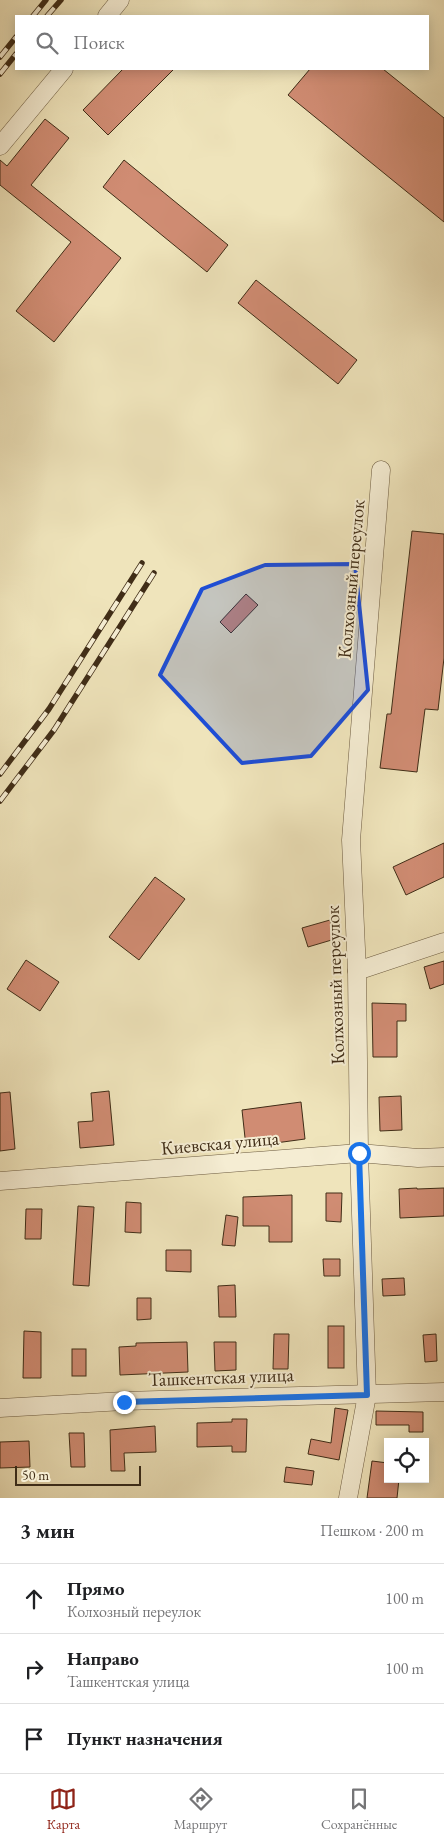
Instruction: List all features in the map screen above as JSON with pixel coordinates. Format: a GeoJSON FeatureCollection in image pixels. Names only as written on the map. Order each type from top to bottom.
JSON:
{"type":"FeatureCollection","features":[{"type":"Feature","properties":{"kind":"street"},"geometry":{"type":"LineString","coordinates":[[108,15],[120,0]]}},
{"type":"Feature","properties":{"kind":"street"},"geometry":{"type":"LineString","coordinates":[[0,146],[63,70]]}},
{"type":"Feature","properties":{"kind":"street","name":"Колхозный переулок"},"geometry":{"type":"LineString","coordinates":[[348,1498],[367,1395],[359,1153],[357,971],[351,840],[381,470]]}},
{"type":"Feature","properties":{"kind":"street"},"geometry":{"type":"LineString","coordinates":[[357,971],[444,942]]}},
{"type":"Feature","properties":{"kind":"street","name":"Киевская улица"},"geometry":{"type":"LineString","coordinates":[[0,1181],[359,1153],[418,1158],[444,1157]]}},
{"type":"Feature","properties":{"kind":"street","name":"Ташкентская улица"},"geometry":{"type":"LineString","coordinates":[[0,1408],[134,1401],[444,1392]]}},
{"type":"Feature","properties":{"kind":"highlighted area"},"geometry":{"type":"Polygon","coordinates":[[[355,564],[368,690],[311,756],[242,763],[160,675],[202,589],[265,565],[355,564]]]}},
{"type":"Feature","properties":{"kind":"building"},"geometry":{"type":"Polygon","coordinates":[[[122,70],[173,70],[108,135],[83,110],[122,70]]]}},
{"type":"Feature","properties":{"kind":"building"},"geometry":{"type":"Polygon","coordinates":[[[309,70],[384,70],[444,118],[444,222],[288,95],[309,70]]]}},
{"type":"Feature","properties":{"kind":"building"},"geometry":{"type":"Polygon","coordinates":[[[45,119],[69,138],[31,185],[121,258],[54,342],[16,311],[71,242],[0,185],[0,160],[7,166],[45,119]]]}},
{"type":"Feature","properties":{"kind":"building"},"geometry":{"type":"Polygon","coordinates":[[[124,160],[228,245],[207,272],[103,187],[124,160]]]}},
{"type":"Feature","properties":{"kind":"building"},"geometry":{"type":"Polygon","coordinates":[[[256,280],[357,360],[338,384],[238,303],[256,280]]]}},
{"type":"Feature","properties":{"kind":"building"},"geometry":{"type":"Polygon","coordinates":[[[412,531],[444,534],[444,658],[438,710],[425,709],[417,772],[380,768],[387,714],[391,714],[412,531]]]}},
{"type":"Feature","properties":{"kind":"building"},"geometry":{"type":"Polygon","coordinates":[[[246,594],[258,605],[231,633],[220,622],[246,594]]]}},
{"type":"Feature","properties":{"kind":"building"},"geometry":{"type":"Polygon","coordinates":[[[444,843],[444,877],[406,895],[393,867],[444,843]]]}},
{"type":"Feature","properties":{"kind":"building"},"geometry":{"type":"Polygon","coordinates":[[[155,877],[185,899],[139,960],[109,937],[155,877]]]}},
{"type":"Feature","properties":{"kind":"building"},"geometry":{"type":"Polygon","coordinates":[[[330,920],[335,939],[308,947],[302,928],[330,920]]]}},
{"type":"Feature","properties":{"kind":"building"},"geometry":{"type":"Polygon","coordinates":[[[26,960],[59,982],[40,1011],[7,989],[26,960]]]}},
{"type":"Feature","properties":{"kind":"building"},"geometry":{"type":"Polygon","coordinates":[[[444,961],[444,984],[430,989],[424,967],[444,961]]]}},
{"type":"Feature","properties":{"kind":"building"},"geometry":{"type":"Polygon","coordinates":[[[372,1003],[406,1004],[406,1021],[397,1021],[397,1057],[373,1057],[372,1003]]]}},
{"type":"Feature","properties":{"kind":"building"},"geometry":{"type":"Polygon","coordinates":[[[109,1091],[114,1145],[80,1148],[78,1122],[93,1121],[91,1093],[109,1091]]]}},
{"type":"Feature","properties":{"kind":"building"},"geometry":{"type":"Polygon","coordinates":[[[10,1092],[15,1149],[0,1151],[0,1093],[10,1092]]]}},
{"type":"Feature","properties":{"kind":"building"},"geometry":{"type":"Polygon","coordinates":[[[401,1096],[402,1130],[380,1131],[379,1097],[401,1096]]]}},
{"type":"Feature","properties":{"kind":"building"},"geometry":{"type":"Polygon","coordinates":[[[301,1102],[305,1139],[246,1147],[242,1110],[301,1102]]]}},
{"type":"Feature","properties":{"kind":"building"},"geometry":{"type":"Polygon","coordinates":[[[444,1188],[444,1216],[400,1218],[399,1189],[444,1188]]]}},
{"type":"Feature","properties":{"kind":"building"},"geometry":{"type":"Polygon","coordinates":[[[326,1193],[342,1193],[341,1222],[326,1221],[326,1193]]]}},
{"type":"Feature","properties":{"kind":"building"},"geometry":{"type":"Polygon","coordinates":[[[292,1195],[292,1242],[269,1242],[269,1226],[243,1226],[243,1197],[292,1195]]]}},
{"type":"Feature","properties":{"kind":"building"},"geometry":{"type":"Polygon","coordinates":[[[126,1202],[141,1203],[141,1233],[125,1232],[126,1202]]]}},
{"type":"Feature","properties":{"kind":"building"},"geometry":{"type":"Polygon","coordinates":[[[78,1206],[94,1207],[89,1286],[73,1285],[78,1206]]]}},
{"type":"Feature","properties":{"kind":"building"},"geometry":{"type":"Polygon","coordinates":[[[26,1209],[42,1209],[41,1239],[25,1239],[26,1209]]]}},
{"type":"Feature","properties":{"kind":"building"},"geometry":{"type":"Polygon","coordinates":[[[226,1215],[238,1217],[235,1246],[222,1245],[226,1215]]]}},
{"type":"Feature","properties":{"kind":"building"},"geometry":{"type":"Polygon","coordinates":[[[166,1250],[191,1250],[191,1272],[166,1271],[166,1250]]]}},
{"type":"Feature","properties":{"kind":"building"},"geometry":{"type":"Polygon","coordinates":[[[323,1259],[340,1259],[340,1276],[324,1276],[323,1259]]]}},
{"type":"Feature","properties":{"kind":"building"},"geometry":{"type":"Polygon","coordinates":[[[404,1278],[405,1295],[383,1296],[382,1279],[404,1278]]]}},
{"type":"Feature","properties":{"kind":"building"},"geometry":{"type":"Polygon","coordinates":[[[235,1285],[236,1317],[219,1317],[218,1286],[235,1285]]]}},
{"type":"Feature","properties":{"kind":"building"},"geometry":{"type":"Polygon","coordinates":[[[137,1298],[151,1298],[151,1319],[137,1320],[137,1298]]]}},
{"type":"Feature","properties":{"kind":"building"},"geometry":{"type":"Polygon","coordinates":[[[328,1326],[344,1326],[344,1368],[328,1368],[328,1326]]]}},
{"type":"Feature","properties":{"kind":"building"},"geometry":{"type":"Polygon","coordinates":[[[24,1331],[41,1332],[41,1378],[23,1378],[24,1331]]]}},
{"type":"Feature","properties":{"kind":"building"},"geometry":{"type":"Polygon","coordinates":[[[274,1334],[289,1334],[288,1369],[273,1369],[274,1334]]]}},
{"type":"Feature","properties":{"kind":"building"},"geometry":{"type":"Polygon","coordinates":[[[436,1334],[437,1361],[425,1362],[423,1335],[436,1334]]]}},
{"type":"Feature","properties":{"kind":"building"},"geometry":{"type":"Polygon","coordinates":[[[187,1342],[188,1372],[120,1375],[119,1347],[136,1346],[136,1343],[187,1342]]]}},
{"type":"Feature","properties":{"kind":"building"},"geometry":{"type":"Polygon","coordinates":[[[214,1342],[236,1342],[236,1370],[215,1371],[214,1342]]]}},
{"type":"Feature","properties":{"kind":"building"},"geometry":{"type":"Polygon","coordinates":[[[72,1349],[86,1349],[86,1376],[72,1376],[72,1349]]]}},
{"type":"Feature","properties":{"kind":"building"},"geometry":{"type":"Polygon","coordinates":[[[335,1408],[348,1410],[339,1460],[308,1454],[311,1439],[331,1443],[335,1408]]]}},
{"type":"Feature","properties":{"kind":"building"},"geometry":{"type":"Polygon","coordinates":[[[376,1411],[423,1412],[423,1432],[409,1432],[409,1425],[376,1425],[376,1411]]]}},
{"type":"Feature","properties":{"kind":"building"},"geometry":{"type":"Polygon","coordinates":[[[232,1419],[247,1419],[246,1452],[232,1452],[232,1446],[197,1447],[197,1423],[232,1422],[232,1419]]]}},
{"type":"Feature","properties":{"kind":"building"},"geometry":{"type":"Polygon","coordinates":[[[155,1426],[156,1452],[124,1453],[125,1471],[111,1471],[110,1430],[155,1426]]]}},
{"type":"Feature","properties":{"kind":"building"},"geometry":{"type":"Polygon","coordinates":[[[69,1433],[84,1433],[85,1467],[71,1467],[69,1433]]]}},
{"type":"Feature","properties":{"kind":"building"},"geometry":{"type":"Polygon","coordinates":[[[29,1441],[30,1467],[0,1468],[0,1442],[29,1441]]]}},
{"type":"Feature","properties":{"kind":"building"},"geometry":{"type":"Polygon","coordinates":[[[372,1461],[384,1462],[384,1483],[399,1483],[397,1498],[367,1498],[372,1461]]]}},
{"type":"Feature","properties":{"kind":"building"},"geometry":{"type":"Polygon","coordinates":[[[286,1467],[314,1471],[312,1485],[284,1482],[286,1467]]]}},
{"type":"Feature","properties":{"kind":"railway"},"geometry":{"type":"LineString","coordinates":[[34,15],[46,0]]}},
{"type":"Feature","properties":{"kind":"railway"},"geometry":{"type":"LineString","coordinates":[[48,15],[61,0]]}},
{"type":"Feature","properties":{"kind":"railway"},"geometry":{"type":"LineString","coordinates":[[0,57],[15,38]]}},
{"type":"Feature","properties":{"kind":"railway"},"geometry":{"type":"LineString","coordinates":[[0,74],[15,55]]}},
{"type":"Feature","properties":{"kind":"railway"},"geometry":{"type":"LineString","coordinates":[[0,774],[49,709],[142,563]]}},
{"type":"Feature","properties":{"kind":"railway"},"geometry":{"type":"LineString","coordinates":[[0,801],[54,730],[154,573]]}},
{"type":"Feature","properties":{"kind":"route"},"geometry":{"type":"LineString","coordinates":[[124,1402],[367,1395],[359,1153]]}}]}
